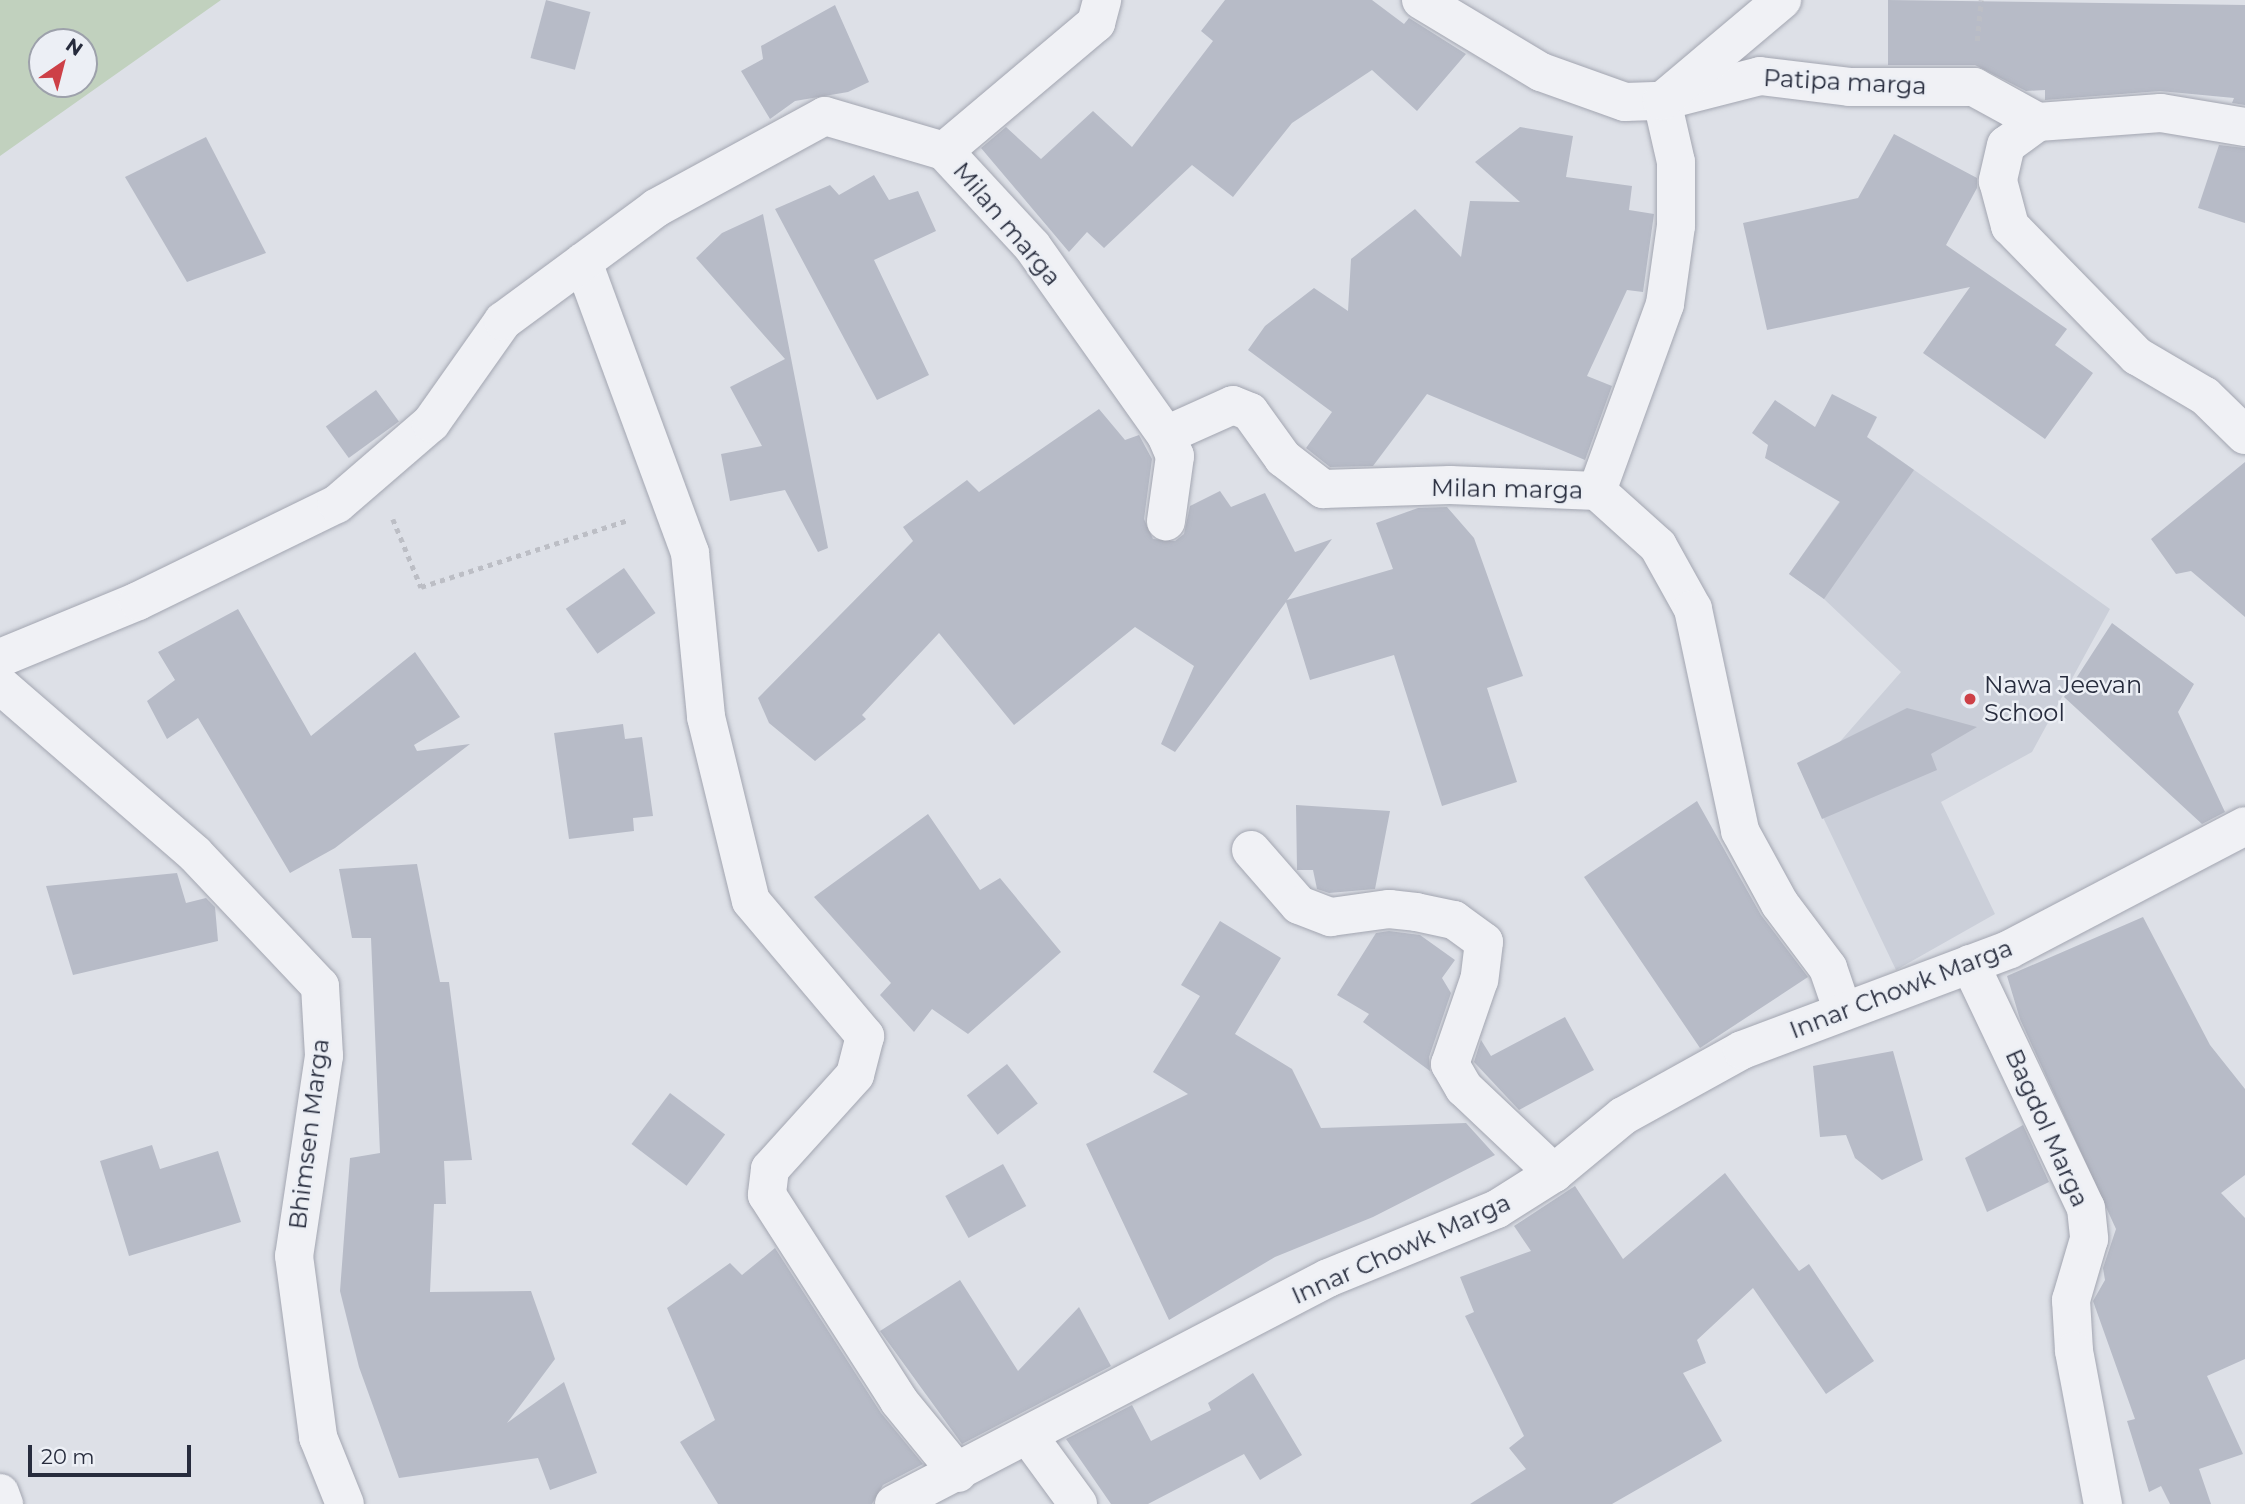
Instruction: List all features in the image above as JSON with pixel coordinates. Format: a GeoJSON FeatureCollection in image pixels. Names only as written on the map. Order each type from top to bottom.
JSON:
{"type":"FeatureCollection","features":[{"type":"Feature","properties":{"kind":"street"},"geometry":{"type":"LineString","coordinates":[[0,658],[125,607],[337,504],[431,423],[503,321],[656,208],[825,116],[944,151],[1096,23],[1102,0]]}},
{"type":"Feature","properties":{"kind":"street","name":"Patipa marga"},"geometry":{"type":"LineString","coordinates":[[1421,0],[1541,72],[1625,102],[1662,101],[1760,76],[1849,87],[1974,87],[2038,122]]}},
{"type":"Feature","properties":{"kind":"street"},"geometry":{"type":"LineString","coordinates":[[1597,491],[1665,304],[1676,226],[1676,162],[1662,101],[1782,0]]}},
{"type":"Feature","properties":{"kind":"street"},"geometry":{"type":"LineString","coordinates":[[2245,127],[2161,113],[2038,122],[2006,145],[1998,181],[2010,226],[2137,356],[2205,396],[2245,435]]}},
{"type":"Feature","properties":{"kind":"street","name":"Milan marga"},"geometry":{"type":"LineString","coordinates":[[944,151],[1032,246],[1166,435],[1175,456],[1166,521]]}},
{"type":"Feature","properties":{"kind":"street"},"geometry":{"type":"LineString","coordinates":[[583,262],[690,553],[706,717],[751,901],[865,1036],[855,1075],[770,1168],[767,1195],[899,1401],[957,1472]]}},
{"type":"Feature","properties":{"kind":"street","name":"Milan marga"},"geometry":{"type":"LineString","coordinates":[[1166,435],[1233,405],[1250,412],[1283,458],[1323,489],[1450,485],[1597,491],[1658,546],[1693,609],[1740,831],[1780,904],[1828,968],[1842,1009]]}},
{"type":"Feature","properties":{"kind":"street","name":"Bhimsen Marga"},"geometry":{"type":"LineString","coordinates":[[0,685],[195,854],[320,986],[324,1056],[294,1256],[318,1437],[345,1504]]}},
{"type":"Feature","properties":{"kind":"street","name":"Innar Chowk Marga"},"geometry":{"type":"LineString","coordinates":[[894,1504],[957,1472],[1021,1434],[1028,1437],[1328,1278],[1497,1209],[1554,1173],[1623,1116],[1742,1050],[1842,1009],[1970,964],[2095,907],[2245,827]]}},
{"type":"Feature","properties":{"kind":"street"},"geometry":{"type":"LineString","coordinates":[[1251,850],[1298,905],[1331,917],[1389,909],[1416,912],[1454,920],[1483,942],[1479,980],[1450,1064],[1464,1088],[1554,1173]]}},
{"type":"Feature","properties":{"kind":"street","name":"Bagdol Marga"},"geometry":{"type":"LineString","coordinates":[[1970,964],[2086,1208],[2089,1239],[2070,1300],[2074,1351],[2103,1504]]}},
{"type":"Feature","properties":{"kind":"street"},"geometry":{"type":"LineString","coordinates":[[1028,1437],[1078,1504]]}},
{"type":"Feature","properties":{"kind":"street"},"geometry":{"type":"LineString","coordinates":[[0,1493],[4,1504]]}},
{"type":"Feature","properties":{"kind":"path"},"geometry":{"type":"LineString","coordinates":[[374,472],[421,587],[609,524],[645,517],[669,500]]}},
{"type":"Feature","properties":{"kind":"shaded area","name":"Nawa Jeevan School"},"geometry":{"type":"Polygon","coordinates":[[[1879,445],[2110,609],[2032,752],[1941,802],[1995,914],[1896,970],[1797,763],[1837,745],[1901,672],[1824,599],[1789,574],[1879,445]]]}},
{"type":"Feature","properties":{"kind":"green space"},"geometry":{"type":"Polygon","coordinates":[[[0,0],[221,0],[98,87],[98,28],[28,28],[28,98],[82,98],[0,156],[0,0]]]}},
{"type":"Feature","properties":{"kind":"building"},"geometry":{"type":"Polygon","coordinates":[[[546,0],[590,12],[575,70],[530,58],[546,0]]]}},
{"type":"Feature","properties":{"kind":"building"},"geometry":{"type":"Polygon","coordinates":[[[1225,0],[1372,0],[1404,24],[1409,18],[1466,54],[1417,111],[1372,70],[1292,123],[1233,197],[1192,165],[1104,248],[1087,232],[1069,252],[981,148],[1006,127],[1041,159],[1093,111],[1132,147],[1213,41],[1201,31],[1225,0]]]}},
{"type":"Feature","properties":{"kind":"building"},"geometry":{"type":"Polygon","coordinates":[[[1888,0],[2245,5],[2245,105],[2232,103],[2234,98],[2160,91],[2045,100],[2045,90],[2026,91],[1975,65],[1888,65],[1888,0]]]}},
{"type":"Feature","properties":{"kind":"building"},"geometry":{"type":"Polygon","coordinates":[[[835,5],[869,82],[848,92],[795,101],[770,119],[741,71],[763,59],[761,46],[835,5]]]}},
{"type":"Feature","properties":{"kind":"building"},"geometry":{"type":"Polygon","coordinates":[[[1520,127],[1573,136],[1566,177],[1632,186],[1629,210],[1654,214],[1643,292],[1627,290],[1587,376],[1612,386],[1585,460],[1427,394],[1373,466],[1330,467],[1306,448],[1332,412],[1248,350],[1265,326],[1314,288],[1348,311],[1351,259],[1415,209],[1461,257],[1470,201],[1520,202],[1475,162],[1520,127]]]}},
{"type":"Feature","properties":{"kind":"building"},"geometry":{"type":"Polygon","coordinates":[[[1894,134],[1977,178],[1977,188],[1946,245],[2067,329],[2055,345],[2093,373],[2045,439],[1923,353],[1970,287],[1767,330],[1743,223],[1858,198],[1894,134]]]}},
{"type":"Feature","properties":{"kind":"building"},"geometry":{"type":"Polygon","coordinates":[[[206,137],[266,253],[187,282],[125,177],[206,137]]]}},
{"type":"Feature","properties":{"kind":"building"},"geometry":{"type":"Polygon","coordinates":[[[2219,145],[2245,148],[2245,223],[2198,208],[2219,145]]]}},
{"type":"Feature","properties":{"kind":"building"},"geometry":{"type":"Polygon","coordinates":[[[874,175],[889,200],[918,191],[936,231],[874,260],[929,375],[877,400],[775,209],[830,185],[839,195],[874,175]]]}},
{"type":"Feature","properties":{"kind":"building"},"geometry":{"type":"Polygon","coordinates":[[[763,214],[828,548],[818,552],[785,490],[730,501],[721,454],[762,446],[730,387],[785,359],[696,258],[722,233],[763,214]]]}},
{"type":"Feature","properties":{"kind":"building"},"geometry":{"type":"Polygon","coordinates":[[[376,390],[399,422],[349,458],[326,426],[376,390]]]}},
{"type":"Feature","properties":{"kind":"building"},"geometry":{"type":"Polygon","coordinates":[[[1832,394],[1877,417],[1867,437],[1914,470],[1824,599],[1789,574],[1840,502],[1765,458],[1768,445],[1752,433],[1775,400],[1815,427],[1832,394]]]}},
{"type":"Feature","properties":{"kind":"building"},"geometry":{"type":"Polygon","coordinates":[[[1099,409],[1125,440],[1139,435],[1152,459],[1144,519],[1153,539],[1175,541],[1184,534],[1190,506],[1220,491],[1231,507],[1265,493],[1295,552],[1332,539],[1287,600],[1393,569],[1376,523],[1418,508],[1447,507],[1474,538],[1523,676],[1487,688],[1517,782],[1442,806],[1394,655],[1310,680],[1286,602],[1175,752],[1161,744],[1194,666],[1135,627],[1014,725],[939,633],[862,715],[866,719],[815,761],[769,723],[758,698],[913,541],[903,527],[967,480],[979,492],[1099,409]]]}},
{"type":"Feature","properties":{"kind":"building"},"geometry":{"type":"Polygon","coordinates":[[[2245,462],[2245,617],[2191,571],[2176,574],[2151,539],[2245,462]]]}},
{"type":"Feature","properties":{"kind":"building"},"geometry":{"type":"Polygon","coordinates":[[[624,568],[656,613],[597,654],[566,609],[624,568]]]}},
{"type":"Feature","properties":{"kind":"building"},"geometry":{"type":"Polygon","coordinates":[[[238,609],[311,736],[415,652],[460,717],[414,745],[417,751],[470,744],[335,848],[290,873],[198,718],[167,739],[147,701],[175,680],[158,652],[238,609]]]}},
{"type":"Feature","properties":{"kind":"building"},"geometry":{"type":"Polygon","coordinates":[[[2112,623],[2194,684],[2178,712],[2225,812],[2202,824],[2064,697],[2112,623]]]}},
{"type":"Feature","properties":{"kind":"building"},"geometry":{"type":"Polygon","coordinates":[[[1907,708],[1977,727],[1931,754],[1937,770],[1822,819],[1797,763],[1907,708]]]}},
{"type":"Feature","properties":{"kind":"building"},"geometry":{"type":"Polygon","coordinates":[[[623,724],[625,739],[642,737],[653,816],[633,818],[634,831],[569,839],[554,733],[623,724]]]}},
{"type":"Feature","properties":{"kind":"building"},"geometry":{"type":"Polygon","coordinates":[[[1697,801],[1761,915],[1808,977],[1700,1048],[1584,877],[1697,801]]]}},
{"type":"Feature","properties":{"kind":"building"},"geometry":{"type":"Polygon","coordinates":[[[1296,805],[1390,811],[1375,889],[1329,893],[1317,889],[1313,870],[1297,870],[1296,805]]]}},
{"type":"Feature","properties":{"kind":"building"},"geometry":{"type":"Polygon","coordinates":[[[928,814],[980,890],[1000,878],[1061,952],[968,1034],[932,1009],[914,1032],[880,995],[891,983],[814,897],[928,814]]]}},
{"type":"Feature","properties":{"kind":"building"},"geometry":{"type":"Polygon","coordinates":[[[417,864],[440,982],[449,982],[472,1160],[444,1161],[446,1204],[434,1204],[430,1292],[531,1291],[555,1359],[507,1423],[564,1382],[597,1473],[550,1490],[538,1458],[399,1478],[359,1367],[340,1291],[350,1158],[380,1153],[371,938],[352,938],[339,869],[417,864]]]}},
{"type":"Feature","properties":{"kind":"building"},"geometry":{"type":"Polygon","coordinates":[[[177,873],[186,903],[206,898],[215,907],[218,941],[73,975],[46,886],[177,873]]]}},
{"type":"Feature","properties":{"kind":"building"},"geometry":{"type":"Polygon","coordinates":[[[2143,917],[2210,1045],[2245,1089],[2245,1175],[2221,1193],[2245,1218],[2245,1359],[2207,1376],[2243,1454],[2199,1469],[2211,1504],[2170,1504],[2161,1486],[2149,1492],[2127,1421],[2135,1419],[2093,1301],[2105,1280],[2103,1268],[2116,1229],[2020,1019],[2007,976],[2143,917]]]}},
{"type":"Feature","properties":{"kind":"building"},"geometry":{"type":"Polygon","coordinates":[[[1220,921],[1281,958],[1235,1034],[1292,1069],[1321,1128],[1466,1123],[1495,1155],[1373,1217],[1275,1257],[1169,1320],[1086,1144],[1188,1094],[1153,1072],[1200,996],[1181,985],[1220,921]]]}},
{"type":"Feature","properties":{"kind":"building"},"geometry":{"type":"Polygon","coordinates":[[[1389,931],[1420,935],[1455,960],[1442,978],[1451,993],[1429,1057],[1430,1071],[1363,1022],[1369,1014],[1337,995],[1376,933],[1389,931]]]}},
{"type":"Feature","properties":{"kind":"building"},"geometry":{"type":"Polygon","coordinates":[[[1565,1017],[1594,1070],[1519,1110],[1474,1062],[1481,1040],[1491,1056],[1565,1017]]]}},
{"type":"Feature","properties":{"kind":"building"},"geometry":{"type":"Polygon","coordinates":[[[1893,1051],[1923,1160],[1882,1180],[1855,1158],[1846,1135],[1820,1137],[1813,1066],[1893,1051]]]}},
{"type":"Feature","properties":{"kind":"building"},"geometry":{"type":"Polygon","coordinates":[[[1007,1064],[1038,1103],[998,1135],[967,1095],[1007,1064]]]}},
{"type":"Feature","properties":{"kind":"building"},"geometry":{"type":"Polygon","coordinates":[[[670,1093],[725,1135],[687,1186],[631,1144],[670,1093]]]}},
{"type":"Feature","properties":{"kind":"building"},"geometry":{"type":"Polygon","coordinates":[[[2023,1125],[2049,1182],[1987,1212],[1965,1158],[2023,1125]]]}},
{"type":"Feature","properties":{"kind":"building"},"geometry":{"type":"Polygon","coordinates":[[[152,1145],[160,1169],[218,1151],[241,1222],[129,1256],[100,1161],[152,1145]]]}},
{"type":"Feature","properties":{"kind":"building"},"geometry":{"type":"Polygon","coordinates":[[[1003,1164],[1026,1206],[969,1238],[945,1196],[1003,1164]]]}},
{"type":"Feature","properties":{"kind":"building"},"geometry":{"type":"Polygon","coordinates":[[[1725,1173],[1799,1271],[1809,1264],[1874,1361],[1826,1394],[1753,1288],[1697,1340],[1706,1363],[1683,1373],[1722,1441],[1612,1504],[1470,1504],[1526,1469],[1509,1448],[1524,1436],[1465,1316],[1474,1312],[1460,1277],[1531,1251],[1514,1226],[1575,1186],[1623,1259],[1725,1173]]]}},
{"type":"Feature","properties":{"kind":"building"},"geometry":{"type":"Polygon","coordinates":[[[775,1248],[881,1413],[923,1464],[883,1485],[872,1504],[718,1504],[680,1442],[715,1420],[667,1308],[730,1263],[742,1275],[775,1248]]]}},
{"type":"Feature","properties":{"kind":"building"},"geometry":{"type":"Polygon","coordinates":[[[960,1280],[1018,1371],[1079,1307],[1111,1366],[962,1444],[880,1331],[960,1280]]]}},
{"type":"Feature","properties":{"kind":"building"},"geometry":{"type":"Polygon","coordinates":[[[1253,1373],[1302,1455],[1260,1480],[1244,1454],[1148,1504],[1111,1504],[1066,1439],[1132,1405],[1151,1441],[1211,1410],[1208,1403],[1253,1373]]]}},
{"type":"Feature","properties":{"kind":"place","name":"Nawa Jeevan School"},"geometry":{"type":"Point","coordinates":[1970,699]}}]}
